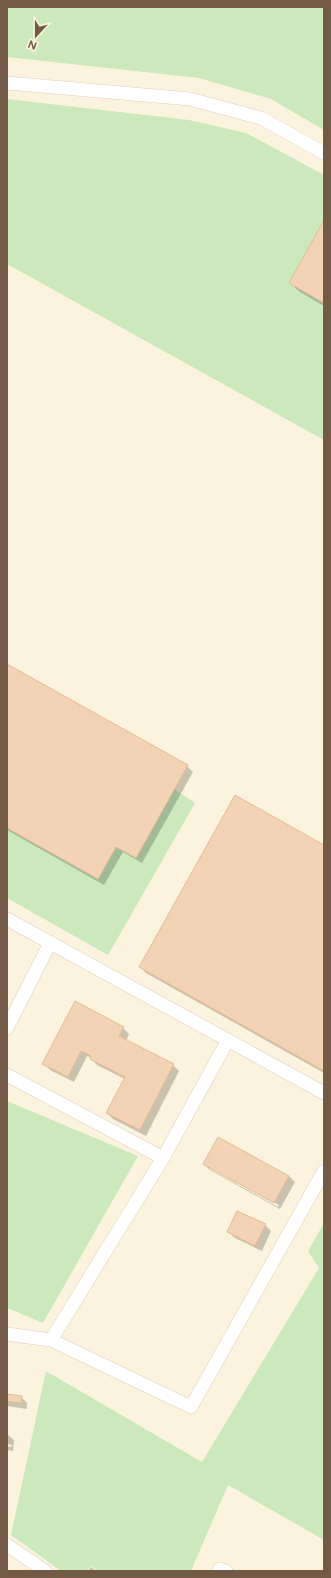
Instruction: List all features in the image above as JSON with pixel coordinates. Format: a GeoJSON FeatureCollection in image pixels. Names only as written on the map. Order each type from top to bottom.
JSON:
{"type":"FeatureCollection","features":[{"type":"Feature","properties":{"kind":"lane"},"geometry":{"type":"LineString","coordinates":[[7,83],[190,99],[261,118],[324,153]]}},
{"type":"Feature","properties":{"kind":"lane"},"geometry":{"type":"LineString","coordinates":[[7,919],[324,1094]]}},
{"type":"Feature","properties":{"kind":"lane"},"geometry":{"type":"LineString","coordinates":[[7,1028],[50,943]]}},
{"type":"Feature","properties":{"kind":"lane"},"geometry":{"type":"LineString","coordinates":[[51,1340],[163,1158],[228,1040]]}},
{"type":"Feature","properties":{"kind":"lane"},"geometry":{"type":"LineString","coordinates":[[7,1075],[163,1158]]}},
{"type":"Feature","properties":{"kind":"lane"},"geometry":{"type":"LineString","coordinates":[[7,1334],[51,1340],[191,1407],[324,1170]]}},
{"type":"Feature","properties":{"kind":"lane"},"geometry":{"type":"LineString","coordinates":[[7,1545],[45,1571]]}},
{"type":"Feature","properties":{"kind":"lane"},"geometry":{"type":"LineString","coordinates":[[219,1571],[220,1569],[226,1571]]}},
{"type":"Feature","properties":{"kind":"green space"},"geometry":{"type":"Polygon","coordinates":[[[7,7],[324,7],[324,130],[271,99],[199,78],[7,57],[7,7]]]}},
{"type":"Feature","properties":{"kind":"green space"},"geometry":{"type":"Polygon","coordinates":[[[7,99],[189,120],[246,133],[324,175],[324,220],[289,283],[324,303],[324,440],[7,264],[7,99]]]}},
{"type":"Feature","properties":{"kind":"green space"},"geometry":{"type":"Polygon","coordinates":[[[174,789],[195,803],[108,955],[7,898],[7,828],[98,879],[116,847],[174,789]]]}},
{"type":"Feature","properties":{"kind":"green space"},"geometry":{"type":"Polygon","coordinates":[[[7,1101],[138,1156],[43,1323],[7,1308],[7,1101]]]}},
{"type":"Feature","properties":{"kind":"green space"},"geometry":{"type":"Polygon","coordinates":[[[324,1223],[324,1540],[228,1485],[191,1571],[98,1571],[91,1566],[87,1571],[61,1571],[11,1535],[46,1371],[202,1462],[319,1268],[308,1251],[324,1223]]]}},
{"type":"Feature","properties":{"kind":"building"},"geometry":{"type":"Polygon","coordinates":[[[324,220],[324,303],[289,283],[324,220]]]}},
{"type":"Feature","properties":{"kind":"building"},"geometry":{"type":"Polygon","coordinates":[[[7,664],[188,765],[136,858],[116,847],[98,879],[7,828],[7,664]]]}},
{"type":"Feature","properties":{"kind":"building"},"geometry":{"type":"Polygon","coordinates":[[[235,795],[324,845],[324,1071],[139,967],[235,795]]]}},
{"type":"Feature","properties":{"kind":"building"},"geometry":{"type":"Polygon","coordinates":[[[75,1001],[124,1027],[119,1036],[174,1064],[140,1130],[106,1113],[125,1077],[90,1059],[91,1056],[81,1051],[68,1077],[42,1064],[75,1001]]]}},
{"type":"Feature","properties":{"kind":"building"},"geometry":{"type":"Polygon","coordinates":[[[218,1137],[289,1176],[274,1203],[203,1164],[218,1137]]]}},
{"type":"Feature","properties":{"kind":"building"},"geometry":{"type":"Polygon","coordinates":[[[237,1211],[266,1224],[255,1246],[227,1232],[237,1211]]]}},
{"type":"Feature","properties":{"kind":"building"},"geometry":{"type":"Polygon","coordinates":[[[7,1394],[22,1396],[21,1403],[7,1401],[7,1394]]]}}]}
